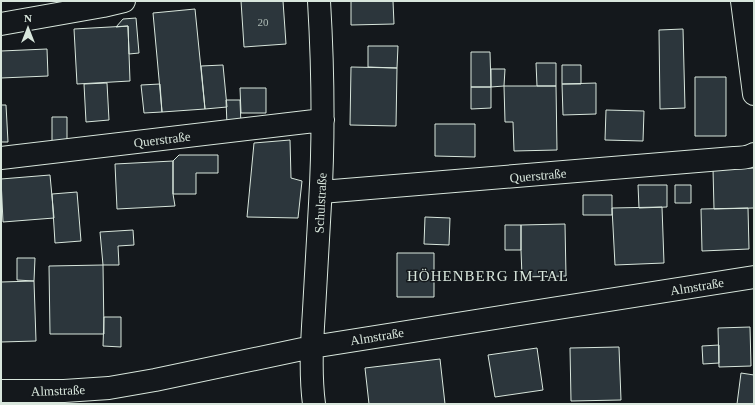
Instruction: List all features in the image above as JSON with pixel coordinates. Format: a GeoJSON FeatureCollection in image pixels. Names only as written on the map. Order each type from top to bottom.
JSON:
{"type":"FeatureCollection","features":[{"type":"Feature","properties":{"kind":"street"},"geometry":{"type":"LineString","coordinates":[[1,24],[124,1]]}},
{"type":"Feature","properties":{"kind":"street","name":"Schulstraße"},"geometry":{"type":"LineString","coordinates":[[314,404],[312,389],[312,347],[321,192],[322,120],[319,1]]}},
{"type":"Feature","properties":{"kind":"street"},"geometry":{"type":"LineString","coordinates":[[742,1],[754,94]]}},
{"type":"Feature","properties":{"kind":"street","name":"Querstraße"},"geometry":{"type":"LineString","coordinates":[[1,158],[322,120]]}},
{"type":"Feature","properties":{"kind":"street","name":"Querstraße"},"geometry":{"type":"LineString","coordinates":[[321,192],[746,157],[754,154]]}},
{"type":"Feature","properties":{"kind":"street","name":"Almstraße"},"geometry":{"type":"LineString","coordinates":[[1,391],[64,391],[110,396],[155,380],[312,347],[754,277]]}},
{"type":"Feature","properties":{"kind":"building"},"geometry":{"type":"Polygon","coordinates":[[[241,1],[283,1],[286,44],[244,47],[241,1]]]}},
{"type":"Feature","properties":{"kind":"building"},"geometry":{"type":"Polygon","coordinates":[[[351,1],[393,1],[394,24],[351,25],[351,1]]]}},
{"type":"Feature","properties":{"kind":"building"},"geometry":{"type":"Polygon","coordinates":[[[195,9],[205,109],[162,112],[153,13],[195,9]]]}},
{"type":"Feature","properties":{"kind":"building"},"geometry":{"type":"Polygon","coordinates":[[[136,18],[139,53],[129,54],[128,26],[116,27],[123,19],[136,18]]]}},
{"type":"Feature","properties":{"kind":"building"},"geometry":{"type":"Polygon","coordinates":[[[128,26],[130,81],[77,84],[74,29],[128,26]]]}},
{"type":"Feature","properties":{"kind":"building"},"geometry":{"type":"Polygon","coordinates":[[[683,29],[685,108],[660,109],[659,30],[683,29]]]}},
{"type":"Feature","properties":{"kind":"building"},"geometry":{"type":"Polygon","coordinates":[[[368,46],[398,46],[397,68],[368,67],[368,46]]]}},
{"type":"Feature","properties":{"kind":"building"},"geometry":{"type":"Polygon","coordinates":[[[47,49],[48,76],[1,78],[1,51],[47,49]]]}},
{"type":"Feature","properties":{"kind":"building"},"geometry":{"type":"Polygon","coordinates":[[[471,52],[490,52],[491,87],[471,87],[471,52]]]}},
{"type":"Feature","properties":{"kind":"building"},"geometry":{"type":"Polygon","coordinates":[[[536,63],[556,63],[556,86],[537,86],[536,63]]]}},
{"type":"Feature","properties":{"kind":"building"},"geometry":{"type":"Polygon","coordinates":[[[223,65],[227,107],[205,109],[201,66],[223,65]]]}},
{"type":"Feature","properties":{"kind":"building"},"geometry":{"type":"Polygon","coordinates":[[[562,65],[581,65],[581,84],[562,84],[562,65]]]}},
{"type":"Feature","properties":{"kind":"building"},"geometry":{"type":"Polygon","coordinates":[[[351,67],[397,68],[396,126],[350,125],[351,67]]]}},
{"type":"Feature","properties":{"kind":"building"},"geometry":{"type":"Polygon","coordinates":[[[491,69],[505,69],[504,86],[491,87],[491,69]]]}},
{"type":"Feature","properties":{"kind":"building"},"geometry":{"type":"Polygon","coordinates":[[[695,77],[726,77],[726,136],[695,136],[695,77]]]}},
{"type":"Feature","properties":{"kind":"building"},"geometry":{"type":"Polygon","coordinates":[[[107,83],[109,120],[86,122],[84,84],[107,83]]]}},
{"type":"Feature","properties":{"kind":"building"},"geometry":{"type":"Polygon","coordinates":[[[596,83],[596,114],[563,115],[562,84],[596,83]]]}},
{"type":"Feature","properties":{"kind":"building"},"geometry":{"type":"Polygon","coordinates":[[[160,84],[162,112],[144,113],[141,85],[160,84]]]}},
{"type":"Feature","properties":{"kind":"building"},"geometry":{"type":"Polygon","coordinates":[[[504,86],[556,86],[557,150],[514,151],[513,122],[505,122],[504,86]]]}},
{"type":"Feature","properties":{"kind":"building"},"geometry":{"type":"Polygon","coordinates":[[[471,87],[491,87],[491,108],[471,109],[471,87]]]}},
{"type":"Feature","properties":{"kind":"building"},"geometry":{"type":"Polygon","coordinates":[[[240,88],[266,88],[266,113],[241,113],[240,88]]]}},
{"type":"Feature","properties":{"kind":"building"},"geometry":{"type":"Polygon","coordinates":[[[226,100],[240,100],[241,125],[227,125],[226,100]]]}},
{"type":"Feature","properties":{"kind":"building"},"geometry":{"type":"Polygon","coordinates":[[[1,105],[6,105],[8,142],[1,142],[1,105]]]}},
{"type":"Feature","properties":{"kind":"building"},"geometry":{"type":"Polygon","coordinates":[[[606,110],[644,111],[643,141],[605,140],[606,110]]]}},
{"type":"Feature","properties":{"kind":"building"},"geometry":{"type":"Polygon","coordinates":[[[52,117],[67,117],[67,142],[52,142],[52,117]]]}},
{"type":"Feature","properties":{"kind":"building"},"geometry":{"type":"Polygon","coordinates":[[[435,124],[475,124],[475,157],[435,156],[435,124]]]}},
{"type":"Feature","properties":{"kind":"building"},"geometry":{"type":"Polygon","coordinates":[[[290,140],[291,178],[302,181],[298,218],[247,217],[254,143],[290,140]]]}},
{"type":"Feature","properties":{"kind":"building"},"geometry":{"type":"Polygon","coordinates":[[[179,155],[218,155],[218,173],[196,173],[196,194],[173,194],[173,161],[179,155]]]}},
{"type":"Feature","properties":{"kind":"building"},"geometry":{"type":"Polygon","coordinates":[[[173,161],[173,194],[175,206],[117,209],[115,164],[173,161]]]}},
{"type":"Feature","properties":{"kind":"building"},"geometry":{"type":"Polygon","coordinates":[[[754,168],[754,208],[714,209],[713,169],[754,168]]]}},
{"type":"Feature","properties":{"kind":"building"},"geometry":{"type":"Polygon","coordinates":[[[50,175],[54,218],[3,222],[1,179],[50,175]]]}},
{"type":"Feature","properties":{"kind":"building"},"geometry":{"type":"Polygon","coordinates":[[[638,185],[667,185],[667,207],[639,208],[638,185]]]}},
{"type":"Feature","properties":{"kind":"building"},"geometry":{"type":"Polygon","coordinates":[[[675,185],[691,185],[691,203],[675,203],[675,185]]]}},
{"type":"Feature","properties":{"kind":"building"},"geometry":{"type":"Polygon","coordinates":[[[77,192],[81,241],[55,243],[52,194],[77,192]]]}},
{"type":"Feature","properties":{"kind":"building"},"geometry":{"type":"Polygon","coordinates":[[[583,195],[612,195],[612,215],[583,215],[583,195]]]}},
{"type":"Feature","properties":{"kind":"building"},"geometry":{"type":"Polygon","coordinates":[[[662,207],[664,263],[615,265],[612,208],[662,207]]]}},
{"type":"Feature","properties":{"kind":"building"},"geometry":{"type":"Polygon","coordinates":[[[748,208],[749,249],[702,251],[701,209],[748,208]]]}},
{"type":"Feature","properties":{"kind":"building"},"geometry":{"type":"Polygon","coordinates":[[[425,217],[450,218],[449,245],[424,244],[425,217]]]}},
{"type":"Feature","properties":{"kind":"building"},"geometry":{"type":"Polygon","coordinates":[[[565,224],[566,276],[522,277],[521,225],[565,224]]]}},
{"type":"Feature","properties":{"kind":"building"},"geometry":{"type":"Polygon","coordinates":[[[505,225],[521,225],[521,250],[505,250],[505,225]]]}},
{"type":"Feature","properties":{"kind":"building"},"geometry":{"type":"Polygon","coordinates":[[[133,230],[134,245],[118,246],[119,265],[103,265],[100,232],[133,230]]]}},
{"type":"Feature","properties":{"kind":"building"},"geometry":{"type":"Polygon","coordinates":[[[397,253],[434,253],[434,297],[397,297],[397,253]]]}},
{"type":"Feature","properties":{"kind":"building"},"geometry":{"type":"Polygon","coordinates":[[[17,258],[35,258],[34,281],[17,280],[17,258]]]}},
{"type":"Feature","properties":{"kind":"building"},"geometry":{"type":"Polygon","coordinates":[[[103,265],[104,334],[50,334],[49,266],[103,265]]]}},
{"type":"Feature","properties":{"kind":"building"},"geometry":{"type":"Polygon","coordinates":[[[34,281],[36,341],[1,342],[1,282],[34,281]]]}},
{"type":"Feature","properties":{"kind":"building"},"geometry":{"type":"Polygon","coordinates":[[[104,317],[121,317],[121,347],[103,346],[104,317]]]}},
{"type":"Feature","properties":{"kind":"building"},"geometry":{"type":"Polygon","coordinates":[[[750,327],[751,366],[719,367],[718,328],[750,327]]]}},
{"type":"Feature","properties":{"kind":"building"},"geometry":{"type":"Polygon","coordinates":[[[719,345],[719,363],[703,364],[702,346],[719,345]]]}},
{"type":"Feature","properties":{"kind":"building"},"geometry":{"type":"Polygon","coordinates":[[[619,347],[621,400],[571,401],[570,348],[619,347]]]}},
{"type":"Feature","properties":{"kind":"building"},"geometry":{"type":"Polygon","coordinates":[[[537,348],[543,390],[495,397],[488,355],[537,348]]]}},
{"type":"Feature","properties":{"kind":"building"},"geometry":{"type":"Polygon","coordinates":[[[440,359],[445,404],[369,404],[365,368],[440,359]]]}},
{"type":"Feature","properties":{"kind":"building"},"geometry":{"type":"Polygon","coordinates":[[[741,373],[754,375],[754,404],[737,404],[741,373]]]}},
{"type":"Feature","properties":{"kind":"district","name":"HÖHENBERG IM TAL"},"geometry":{"type":"Point","coordinates":[488,276]}}]}
